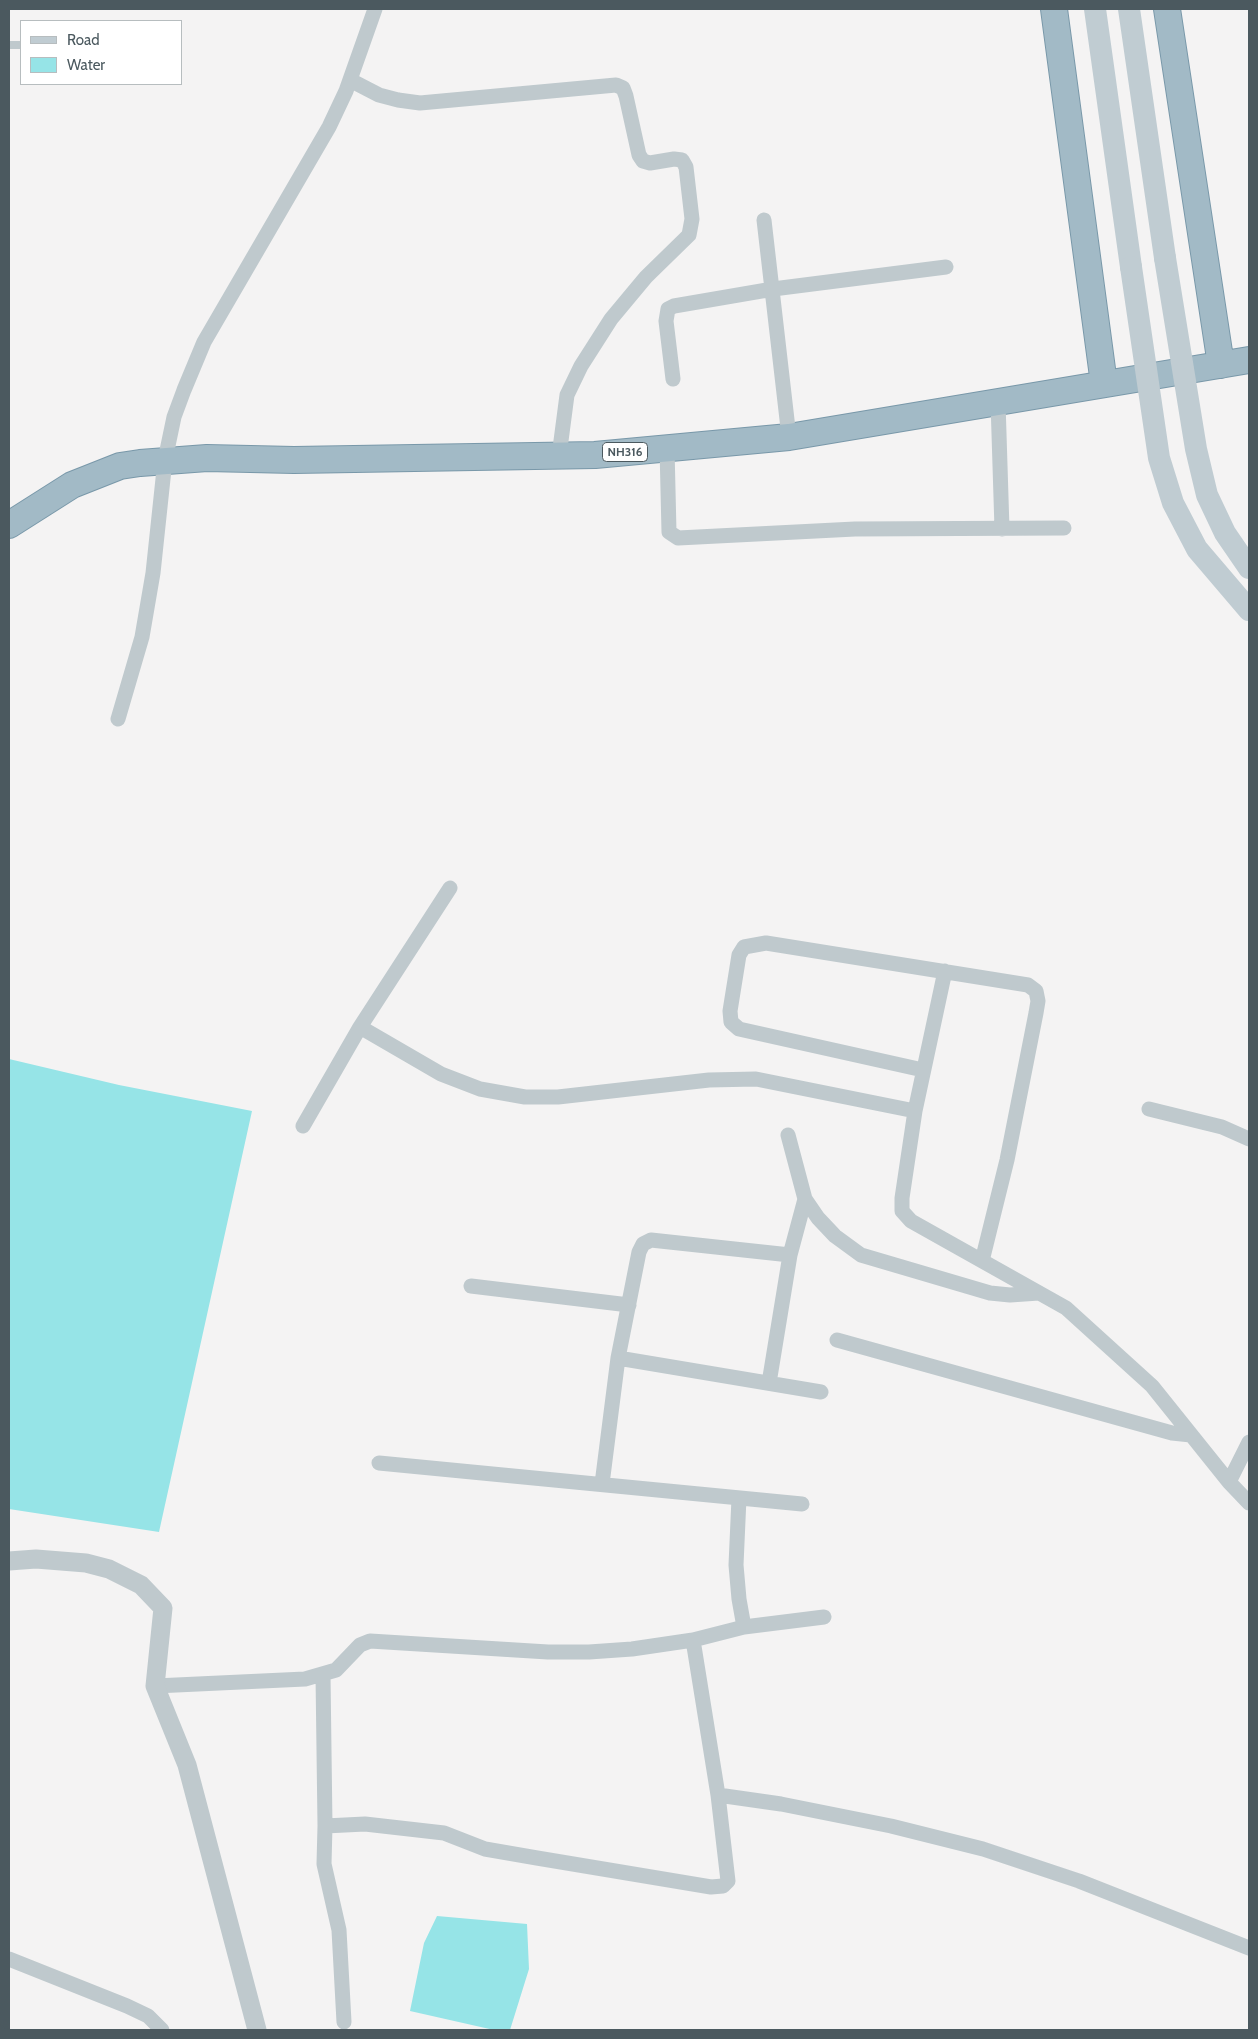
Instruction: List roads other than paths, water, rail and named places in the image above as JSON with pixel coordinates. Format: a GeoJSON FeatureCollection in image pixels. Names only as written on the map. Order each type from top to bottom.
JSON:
{"type":"FeatureCollection","features":[{"type":"Feature","properties":{"kind":"highway"},"geometry":{"type":"LineString","coordinates":[[1054,9],[1104,384]]}},
{"type":"Feature","properties":{"kind":"highway"},"geometry":{"type":"LineString","coordinates":[[1167,9],[1221,365]]}},
{"type":"Feature","properties":{"kind":"highway","name":"NH316"},"geometry":{"type":"LineString","coordinates":[[9,525],[72,485],[120,466],[164,460],[595,455],[789,437],[1249,360]]}},
{"type":"Feature","properties":{"kind":"main road"},"geometry":{"type":"LineString","coordinates":[[1095,9],[1130,267],[1160,458],[1173,503],[1197,549],[1249,610]]}},
{"type":"Feature","properties":{"kind":"main road"},"geometry":{"type":"LineString","coordinates":[[1128,9],[1196,449],[1207,495],[1225,533],[1249,568]]}},
{"type":"Feature","properties":{"kind":"street"},"geometry":{"type":"LineString","coordinates":[[118,719],[142,637],[152,573],[164,460],[174,417],[204,342],[330,127],[350,80],[375,9]]}},
{"type":"Feature","properties":{"kind":"street"},"geometry":{"type":"LineString","coordinates":[[350,80],[379,95],[420,103],[616,85],[623,88],[626,96],[639,155],[643,161],[650,163],[674,159],[682,160],[686,167],[692,219],[690,235],[646,277],[611,319],[581,366],[567,395],[559,456]]}},
{"type":"Feature","properties":{"kind":"street"},"geometry":{"type":"LineString","coordinates":[[764,220],[789,437]]}},
{"type":"Feature","properties":{"kind":"street"},"geometry":{"type":"LineString","coordinates":[[673,379],[666,320],[668,309],[686,304],[773,289],[946,267]]}},
{"type":"Feature","properties":{"kind":"street"},"geometry":{"type":"LineString","coordinates":[[998,402],[1002,528]]}},
{"type":"Feature","properties":{"kind":"street"},"geometry":{"type":"LineString","coordinates":[[667,448],[669,532],[678,538],[855,529],[1064,528]]}},
{"type":"Feature","properties":{"kind":"street"},"geometry":{"type":"LineString","coordinates":[[303,1126],[360,1027],[450,888]]}},
{"type":"Feature","properties":{"kind":"street"},"geometry":{"type":"LineString","coordinates":[[924,1070],[739,1029],[731,1022],[730,1011],[739,955],[744,947],[766,943],[1028,985],[1036,991],[1038,1001],[1007,1160],[982,1261]]}},
{"type":"Feature","properties":{"kind":"street"},"geometry":{"type":"LineString","coordinates":[[944,971],[915,1111],[902,1198],[902,1211],[911,1221],[1066,1308],[1152,1386],[1229,1482],[1249,1503]]}},
{"type":"Feature","properties":{"kind":"street"},"geometry":{"type":"LineString","coordinates":[[360,1027],[442,1074],[480,1089],[524,1097],[558,1097],[709,1080],[756,1079],[915,1111]]}},
{"type":"Feature","properties":{"kind":"street"},"geometry":{"type":"LineString","coordinates":[[1149,1108],[1222,1127],[1249,1140]]}},
{"type":"Feature","properties":{"kind":"street"},"geometry":{"type":"LineString","coordinates":[[788,1135],[805,1199],[818,1218],[835,1236],[861,1255],[990,1293],[1010,1295],[1039,1293]]}},
{"type":"Feature","properties":{"kind":"street"},"geometry":{"type":"LineString","coordinates":[[769,1383],[790,1255],[805,1199]]}},
{"type":"Feature","properties":{"kind":"street"},"geometry":{"type":"LineString","coordinates":[[602,1484],[618,1358],[639,1252],[643,1244],[651,1240],[790,1255]]}},
{"type":"Feature","properties":{"kind":"street"},"geometry":{"type":"LineString","coordinates":[[471,1286],[629,1305]]}},
{"type":"Feature","properties":{"kind":"street"},"geometry":{"type":"LineString","coordinates":[[837,1340],[1172,1433],[1191,1434]]}},
{"type":"Feature","properties":{"kind":"street"},"geometry":{"type":"LineString","coordinates":[[618,1358],[821,1392]]}},
{"type":"Feature","properties":{"kind":"street"},"geometry":{"type":"LineString","coordinates":[[1229,1482],[1249,1442]]}},
{"type":"Feature","properties":{"kind":"street"},"geometry":{"type":"LineString","coordinates":[[380,1463],[802,1504]]}},
{"type":"Feature","properties":{"kind":"street"},"geometry":{"type":"LineString","coordinates":[[739,1498],[736,1565],[744,1627]]}},
{"type":"Feature","properties":{"kind":"street"},"geometry":{"type":"LineString","coordinates":[[9,1561],[36,1559],[86,1563],[109,1569],[140,1585],[163,1608],[155,1686],[187,1765],[257,2030]]}},
{"type":"Feature","properties":{"kind":"street"},"geometry":{"type":"LineString","coordinates":[[155,1686],[306,1679],[336,1670],[360,1645],[370,1641],[548,1652],[589,1652],[632,1649],[693,1640],[744,1627],[824,1617]]}},
{"type":"Feature","properties":{"kind":"street"},"geometry":{"type":"LineString","coordinates":[[325,1826],[365,1824],[444,1834],[485,1849],[711,1887],[723,1886],[728,1881],[718,1795],[693,1640]]}},
{"type":"Feature","properties":{"kind":"street"},"geometry":{"type":"LineString","coordinates":[[323,1675],[324,1864],[338,1930],[344,2022]]}},
{"type":"Feature","properties":{"kind":"street"},"geometry":{"type":"LineString","coordinates":[[718,1795],[781,1804],[891,1826],[983,1849],[1079,1881],[1249,1948]]}},
{"type":"Feature","properties":{"kind":"street"},"geometry":{"type":"LineString","coordinates":[[9,1959],[127,2006],[148,2016],[162,2030]]}},
{"type":"Feature","properties":{"kind":"water"},"geometry":{"type":"Polygon","coordinates":[[[9,1059],[119,1085],[252,1111],[159,1532],[9,1509],[9,1059]]]}},
{"type":"Feature","properties":{"kind":"water"},"geometry":{"type":"Polygon","coordinates":[[[437,1916],[527,1924],[529,1969],[510,2030],[494,2030],[410,2011],[424,1943],[437,1916]]]}}]}
